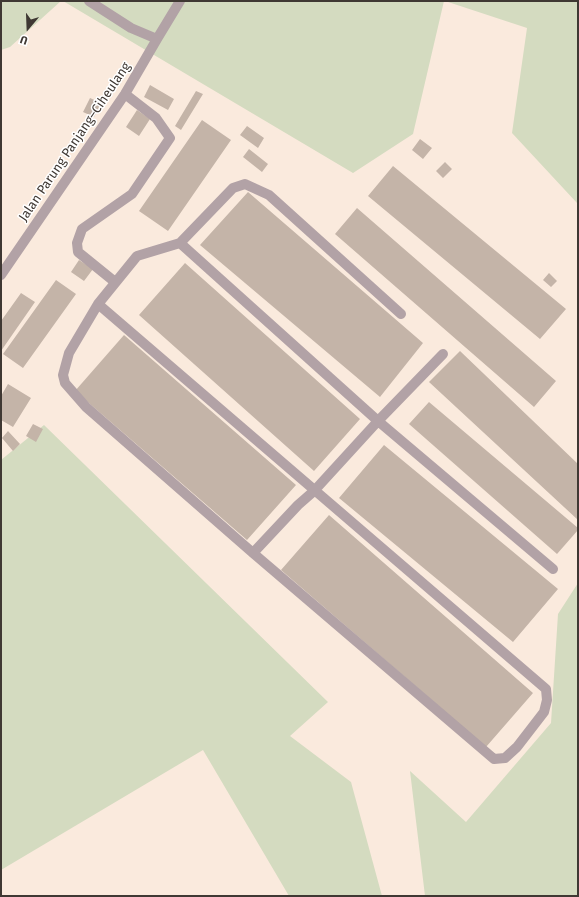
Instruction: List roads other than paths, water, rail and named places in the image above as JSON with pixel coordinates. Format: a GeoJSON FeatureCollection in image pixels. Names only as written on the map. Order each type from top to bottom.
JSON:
{"type":"FeatureCollection","features":[{"type":"Feature","properties":{"kind":"street"},"geometry":{"type":"LineString","coordinates":[[89,1],[131,28],[157,39]]}},
{"type":"Feature","properties":{"kind":"street","name":"Jalan Parung Panjang–Ciheulang"},"geometry":{"type":"LineString","coordinates":[[1,275],[125,94],[180,1]]}},
{"type":"Feature","properties":{"kind":"street"},"geometry":{"type":"LineString","coordinates":[[115,282],[78,252],[77,243],[82,229],[132,194],[170,138],[156,118],[125,94]]}},
{"type":"Feature","properties":{"kind":"street"},"geometry":{"type":"LineString","coordinates":[[98,304],[546,689],[547,700],[544,712],[517,747],[505,758],[494,759],[253,554],[86,407],[65,383],[63,374],[69,353],[98,304],[137,256],[180,244],[233,188],[245,184],[269,195],[401,314]]}},
{"type":"Feature","properties":{"kind":"street"},"geometry":{"type":"LineString","coordinates":[[180,244],[378,421],[553,569]]}},
{"type":"Feature","properties":{"kind":"street"},"geometry":{"type":"LineString","coordinates":[[253,554],[443,354]]}}]}
